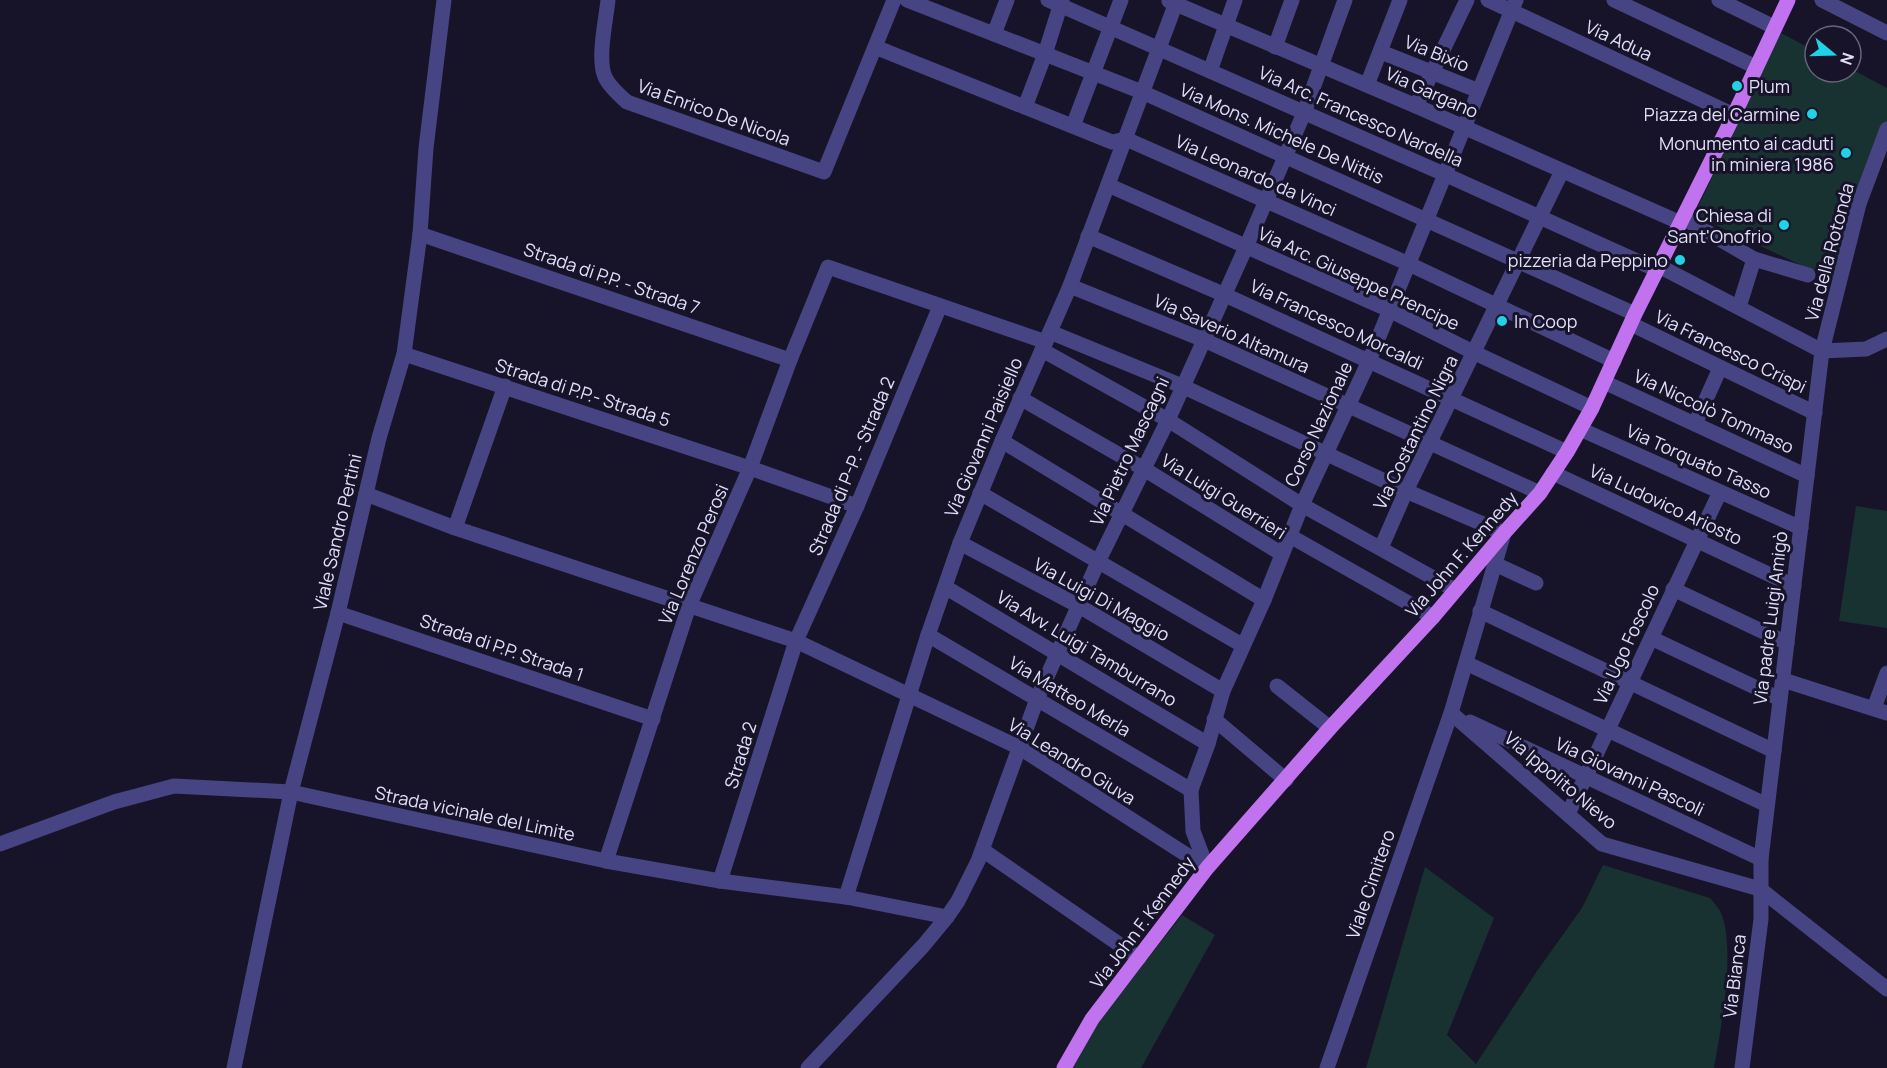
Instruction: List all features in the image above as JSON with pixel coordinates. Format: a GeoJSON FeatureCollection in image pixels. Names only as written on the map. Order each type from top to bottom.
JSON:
{"type":"FeatureCollection","features":[{"type":"Feature","properties":{"kind":"main road","name":"Via John F. Kennedy"},"geometry":{"type":"LineString","coordinates":[[1064,1068],[1092,1019],[1207,868],[1330,728],[1434,617],[1503,533],[1540,493],[1568,452],[1592,408],[1788,0]]}},
{"type":"Feature","properties":{"kind":"street","name":"Viale Sandro Pertini"},"geometry":{"type":"LineString","coordinates":[[234,1068],[291,792],[339,613],[380,438],[404,354],[420,234],[426,148],[444,0]]}},
{"type":"Feature","properties":{"kind":"street","name":"Via Enrico De Nicola"},"geometry":{"type":"LineString","coordinates":[[608,0],[602,60],[605,76],[627,102],[824,172],[875,47]]}},
{"type":"Feature","properties":{"kind":"street"},"geometry":{"type":"LineString","coordinates":[[875,47],[894,0]]}},
{"type":"Feature","properties":{"kind":"street","name":"Via Mons. Michele De Nittis"},"geometry":{"type":"LineString","coordinates":[[908,0],[947,7],[994,34],[1095,72],[1285,155],[1519,260],[1633,319]]}},
{"type":"Feature","properties":{"kind":"street"},"geometry":{"type":"LineString","coordinates":[[994,34],[1007,0]]}},
{"type":"Feature","properties":{"kind":"street"},"geometry":{"type":"LineString","coordinates":[[1072,126],[1095,72],[1121,0]]}},
{"type":"Feature","properties":{"kind":"street"},"geometry":{"type":"LineString","coordinates":[[1210,71],[1235,0]]}},
{"type":"Feature","properties":{"kind":"street"},"geometry":{"type":"LineString","coordinates":[[1275,47],[1292,0]]}},
{"type":"Feature","properties":{"kind":"street","name":"Via Pietro Mascagni"},"geometry":{"type":"LineString","coordinates":[[808,1068],[923,946],[947,917],[958,901],[984,850],[1037,699],[1098,562],[1165,426],[1225,295],[1304,113],[1345,0]]}},
{"type":"Feature","properties":{"kind":"street"},"geometry":{"type":"LineString","coordinates":[[1367,85],[1400,0]]}},
{"type":"Feature","properties":{"kind":"street"},"geometry":{"type":"LineString","coordinates":[[1416,106],[1467,0]]}},
{"type":"Feature","properties":{"kind":"street","name":"Via Adua"},"geometry":{"type":"LineString","coordinates":[[1488,0],[1513,6],[1734,115]]}},
{"type":"Feature","properties":{"kind":"street"},"geometry":{"type":"LineString","coordinates":[[1614,0],[1756,67]]}},
{"type":"Feature","properties":{"kind":"street"},"geometry":{"type":"LineString","coordinates":[[1719,0],[1774,27]]}},
{"type":"Feature","properties":{"kind":"street"},"geometry":{"type":"LineString","coordinates":[[1822,0],[1887,33]]}},
{"type":"Feature","properties":{"kind":"street","name":"Via Gargano"},"geometry":{"type":"LineString","coordinates":[[1173,1],[1562,171],[1682,220],[1754,259],[1808,275]]}},
{"type":"Feature","properties":{"kind":"street","name":"Via Giovanni Paisiello"},"geometry":{"type":"LineString","coordinates":[[846,897],[928,635],[960,543],[1020,398],[1070,286],[1160,48],[1173,1]]}},
{"type":"Feature","properties":{"kind":"street"},"geometry":{"type":"LineString","coordinates":[[1025,106],[1045,54],[1057,2]]}},
{"type":"Feature","properties":{"kind":"street","name":"Via Arc. Francesco Nardella"},"geometry":{"type":"LineString","coordinates":[[1057,2],[1540,218],[1658,268],[1822,351]]}},
{"type":"Feature","properties":{"kind":"street","name":"Corso Nazionale"},"geometry":{"type":"LineString","coordinates":[[1207,868],[1193,831],[1191,790],[1208,744],[1223,691],[1264,600],[1302,505],[1368,361],[1513,6]]}},
{"type":"Feature","properties":{"kind":"street","name":"Via Leonardo da Vinci"},"geometry":{"type":"LineString","coordinates":[[875,47],[1112,142],[1126,139],[1408,264],[1614,360]]}},
{"type":"Feature","properties":{"kind":"street","name":"Via Bixio"},"geometry":{"type":"LineString","coordinates":[[1381,52],[1479,91]]}},
{"type":"Feature","properties":{"kind":"street","name":"Via della Rotonda"},"geometry":{"type":"LineString","coordinates":[[1822,351],[1859,204],[1887,129]]}},
{"type":"Feature","properties":{"kind":"street","name":"Via Costantino Nigra"},"geometry":{"type":"LineString","coordinates":[[1381,548],[1406,491],[1562,171]]}},
{"type":"Feature","properties":{"kind":"street","name":"Via Arc. Giuseppe Prencipe"},"geometry":{"type":"LineString","coordinates":[[1108,185],[1389,310],[1592,408]]}},
{"type":"Feature","properties":{"kind":"street","name":"Strada di P.P. - Strada 7"},"geometry":{"type":"LineString","coordinates":[[420,234],[790,360]]}},
{"type":"Feature","properties":{"kind":"street","name":"Via Francesco Morcaldi"},"geometry":{"type":"LineString","coordinates":[[1088,236],[1225,295],[1568,452]]}},
{"type":"Feature","properties":{"kind":"street"},"geometry":{"type":"LineString","coordinates":[[1739,307],[1754,259]]}},
{"type":"Feature","properties":{"kind":"street","name":"Via Lorenzo Perosi"},"geometry":{"type":"LineString","coordinates":[[606,861],[689,606],[750,468],[828,267],[940,306]]}},
{"type":"Feature","properties":{"kind":"street","name":"Via Saverio Altamura"},"geometry":{"type":"LineString","coordinates":[[1070,286],[1204,340],[1540,493]]}},
{"type":"Feature","properties":{"kind":"street"},"geometry":{"type":"LineString","coordinates":[[940,306],[1182,386],[1406,491],[1503,533],[1451,713]]}},
{"type":"Feature","properties":{"kind":"street","name":"Strada di P-P. - Strada 2"},"geometry":{"type":"LineString","coordinates":[[796,641],[857,506],[940,306]]}},
{"type":"Feature","properties":{"kind":"street","name":"Via Francesco Crispi"},"geometry":{"type":"LineString","coordinates":[[1633,319],[1720,368],[1815,413]]}},
{"type":"Feature","properties":{"kind":"street"},"geometry":{"type":"LineString","coordinates":[[1822,351],[1866,349],[1887,339]]}},
{"type":"Feature","properties":{"kind":"street"},"geometry":{"type":"LineString","coordinates":[[1046,341],[1165,426],[1455,590]]}},
{"type":"Feature","properties":{"kind":"street","name":"Via padre Luigi Amigò"},"geometry":{"type":"LineString","coordinates":[[1760,889],[1767,805],[1822,351]]}},
{"type":"Feature","properties":{"kind":"street","name":"Strada di P.P.- Strada 5"},"geometry":{"type":"LineString","coordinates":[[404,354],[750,468],[857,506]]}},
{"type":"Feature","properties":{"kind":"street"},"geometry":{"type":"LineString","coordinates":[[1695,424],[1720,368]]}},
{"type":"Feature","properties":{"kind":"street","name":"Via Niccolò Tommaso"},"geometry":{"type":"LineString","coordinates":[[1604,382],[1807,476]]}},
{"type":"Feature","properties":{"kind":"street"},"geometry":{"type":"LineString","coordinates":[[455,528],[505,386]]}},
{"type":"Feature","properties":{"kind":"street","name":"Via Luigi Guerrieri"},"geometry":{"type":"LineString","coordinates":[[1020,398],[1144,469],[1282,554]]}},
{"type":"Feature","properties":{"kind":"street","name":"Via Torquato Tasso"},"geometry":{"type":"LineString","coordinates":[[1580,429],[1801,528]]}},
{"type":"Feature","properties":{"kind":"street"},"geometry":{"type":"LineString","coordinates":[[1002,441],[1264,600]]}},
{"type":"Feature","properties":{"kind":"street","name":"Via Ludovico Ariosto"},"geometry":{"type":"LineString","coordinates":[[1553,473],[1794,586]]}},
{"type":"Feature","properties":{"kind":"street","name":"Via Ugo Foscolo"},"geometry":{"type":"LineString","coordinates":[[1568,814],[1720,492]]}},
{"type":"Feature","properties":{"kind":"street"},"geometry":{"type":"LineString","coordinates":[[980,493],[1242,645]]}},
{"type":"Feature","properties":{"kind":"street","name":"Via Leandro Giuva"},"geometry":{"type":"LineString","coordinates":[[366,494],[455,528],[796,641],[1020,748],[1207,868]]}},
{"type":"Feature","properties":{"kind":"street"},"geometry":{"type":"LineString","coordinates":[[1290,536],[1434,617]]}},
{"type":"Feature","properties":{"kind":"street","name":"Via Luigi Di Maggio"},"geometry":{"type":"LineString","coordinates":[[960,543],[1079,606],[1223,691]]}},
{"type":"Feature","properties":{"kind":"street"},"geometry":{"type":"LineString","coordinates":[[1495,564],[1536,583]]}},
{"type":"Feature","properties":{"kind":"street","name":"Via Avv. Luigi Tamburrano"},"geometry":{"type":"LineString","coordinates":[[945,586],[1208,744]]}},
{"type":"Feature","properties":{"kind":"street"},"geometry":{"type":"LineString","coordinates":[[1673,589],[1787,643]]}},
{"type":"Feature","properties":{"kind":"street"},"geometry":{"type":"LineString","coordinates":[[1480,611],[1774,752]]}},
{"type":"Feature","properties":{"kind":"street","name":"Strada di P.P. Strada 1"},"geometry":{"type":"LineString","coordinates":[[339,613],[653,719]]}},
{"type":"Feature","properties":{"kind":"street","name":"Via Matteo Merla"},"geometry":{"type":"LineString","coordinates":[[928,635],[1191,790]]}},
{"type":"Feature","properties":{"kind":"street"},"geometry":{"type":"LineString","coordinates":[[1651,638],[1780,699]]}},
{"type":"Feature","properties":{"kind":"street","name":"Strada 2"},"geometry":{"type":"LineString","coordinates":[[720,881],[796,641]]}},
{"type":"Feature","properties":{"kind":"street"},"geometry":{"type":"LineString","coordinates":[[1466,663],[1767,805]]}},
{"type":"Feature","properties":{"kind":"street"},"geometry":{"type":"LineString","coordinates":[[1783,680],[1880,710],[1887,673]]}},
{"type":"Feature","properties":{"kind":"street"},"geometry":{"type":"LineString","coordinates":[[1277,686],[1330,728]]}},
{"type":"Feature","properties":{"kind":"street","name":"Via Giovanni Pascoli"},"geometry":{"type":"LineString","coordinates":[[1451,713],[1761,859]]}},
{"type":"Feature","properties":{"kind":"street","name":"Via Ippolito Nievo"},"geometry":{"type":"LineString","coordinates":[[1451,713],[1602,844],[1760,889]]}},
{"type":"Feature","properties":{"kind":"street","name":"Viale Cimitero"},"geometry":{"type":"LineString","coordinates":[[1327,1068],[1451,713]]}},
{"type":"Feature","properties":{"kind":"street"},"geometry":{"type":"LineString","coordinates":[[1214,719],[1286,780]]}},
{"type":"Feature","properties":{"kind":"street","name":"Strada vicinale del Limite"},"geometry":{"type":"LineString","coordinates":[[0,844],[114,802],[174,786],[291,792],[606,861],[720,881],[846,897],[947,917]]}},
{"type":"Feature","properties":{"kind":"street"},"geometry":{"type":"LineString","coordinates":[[984,850],[1139,958]]}},
{"type":"Feature","properties":{"kind":"street"},"geometry":{"type":"LineString","coordinates":[[1760,889],[1887,989]]}},
{"type":"Feature","properties":{"kind":"street","name":"Via Bianca"},"geometry":{"type":"LineString","coordinates":[[1742,1068],[1761,919],[1760,889]]}},
{"type":"Feature","properties":{"kind":"green space"},"geometry":{"type":"Polygon","coordinates":[[[1781,33],[1803,45],[1803,84],[1863,84],[1863,75],[1887,88],[1887,127],[1835,281],[1694,215],[1781,33]]]}},
{"type":"Feature","properties":{"kind":"green space"},"geometry":{"type":"Polygon","coordinates":[[[1856,506],[1887,511],[1887,628],[1839,621],[1856,506]]]}},
{"type":"Feature","properties":{"kind":"green space"},"geometry":{"type":"Polygon","coordinates":[[[1603,865],[1710,898],[1720,911],[1725,928],[1727,968],[1714,1068],[1366,1068],[1425,867],[1494,918],[1447,1035],[1476,1064],[1537,971],[1582,908],[1603,865]]]}},
{"type":"Feature","properties":{"kind":"green space"},"geometry":{"type":"Polygon","coordinates":[[[1182,915],[1215,935],[1141,1068],[1073,1068],[1099,1021],[1182,915]]]}},
{"type":"Feature","properties":{"kind":"place","name":"Plum"},"geometry":{"type":"Point","coordinates":[1737,86]}},
{"type":"Feature","properties":{"kind":"place","name":"Piazza del Carmine"},"geometry":{"type":"Point","coordinates":[1812,114]}},
{"type":"Feature","properties":{"kind":"place","name":"Monumento ai caduti in miniera 1986"},"geometry":{"type":"Point","coordinates":[1846,153]}},
{"type":"Feature","properties":{"kind":"place","name":"Chiesa di Sant'Onofrio"},"geometry":{"type":"Point","coordinates":[1784,225]}},
{"type":"Feature","properties":{"kind":"place","name":"pizzeria da Peppino"},"geometry":{"type":"Point","coordinates":[1680,260]}},
{"type":"Feature","properties":{"kind":"place","name":"In Coop"},"geometry":{"type":"Point","coordinates":[1502,321]}}]}
